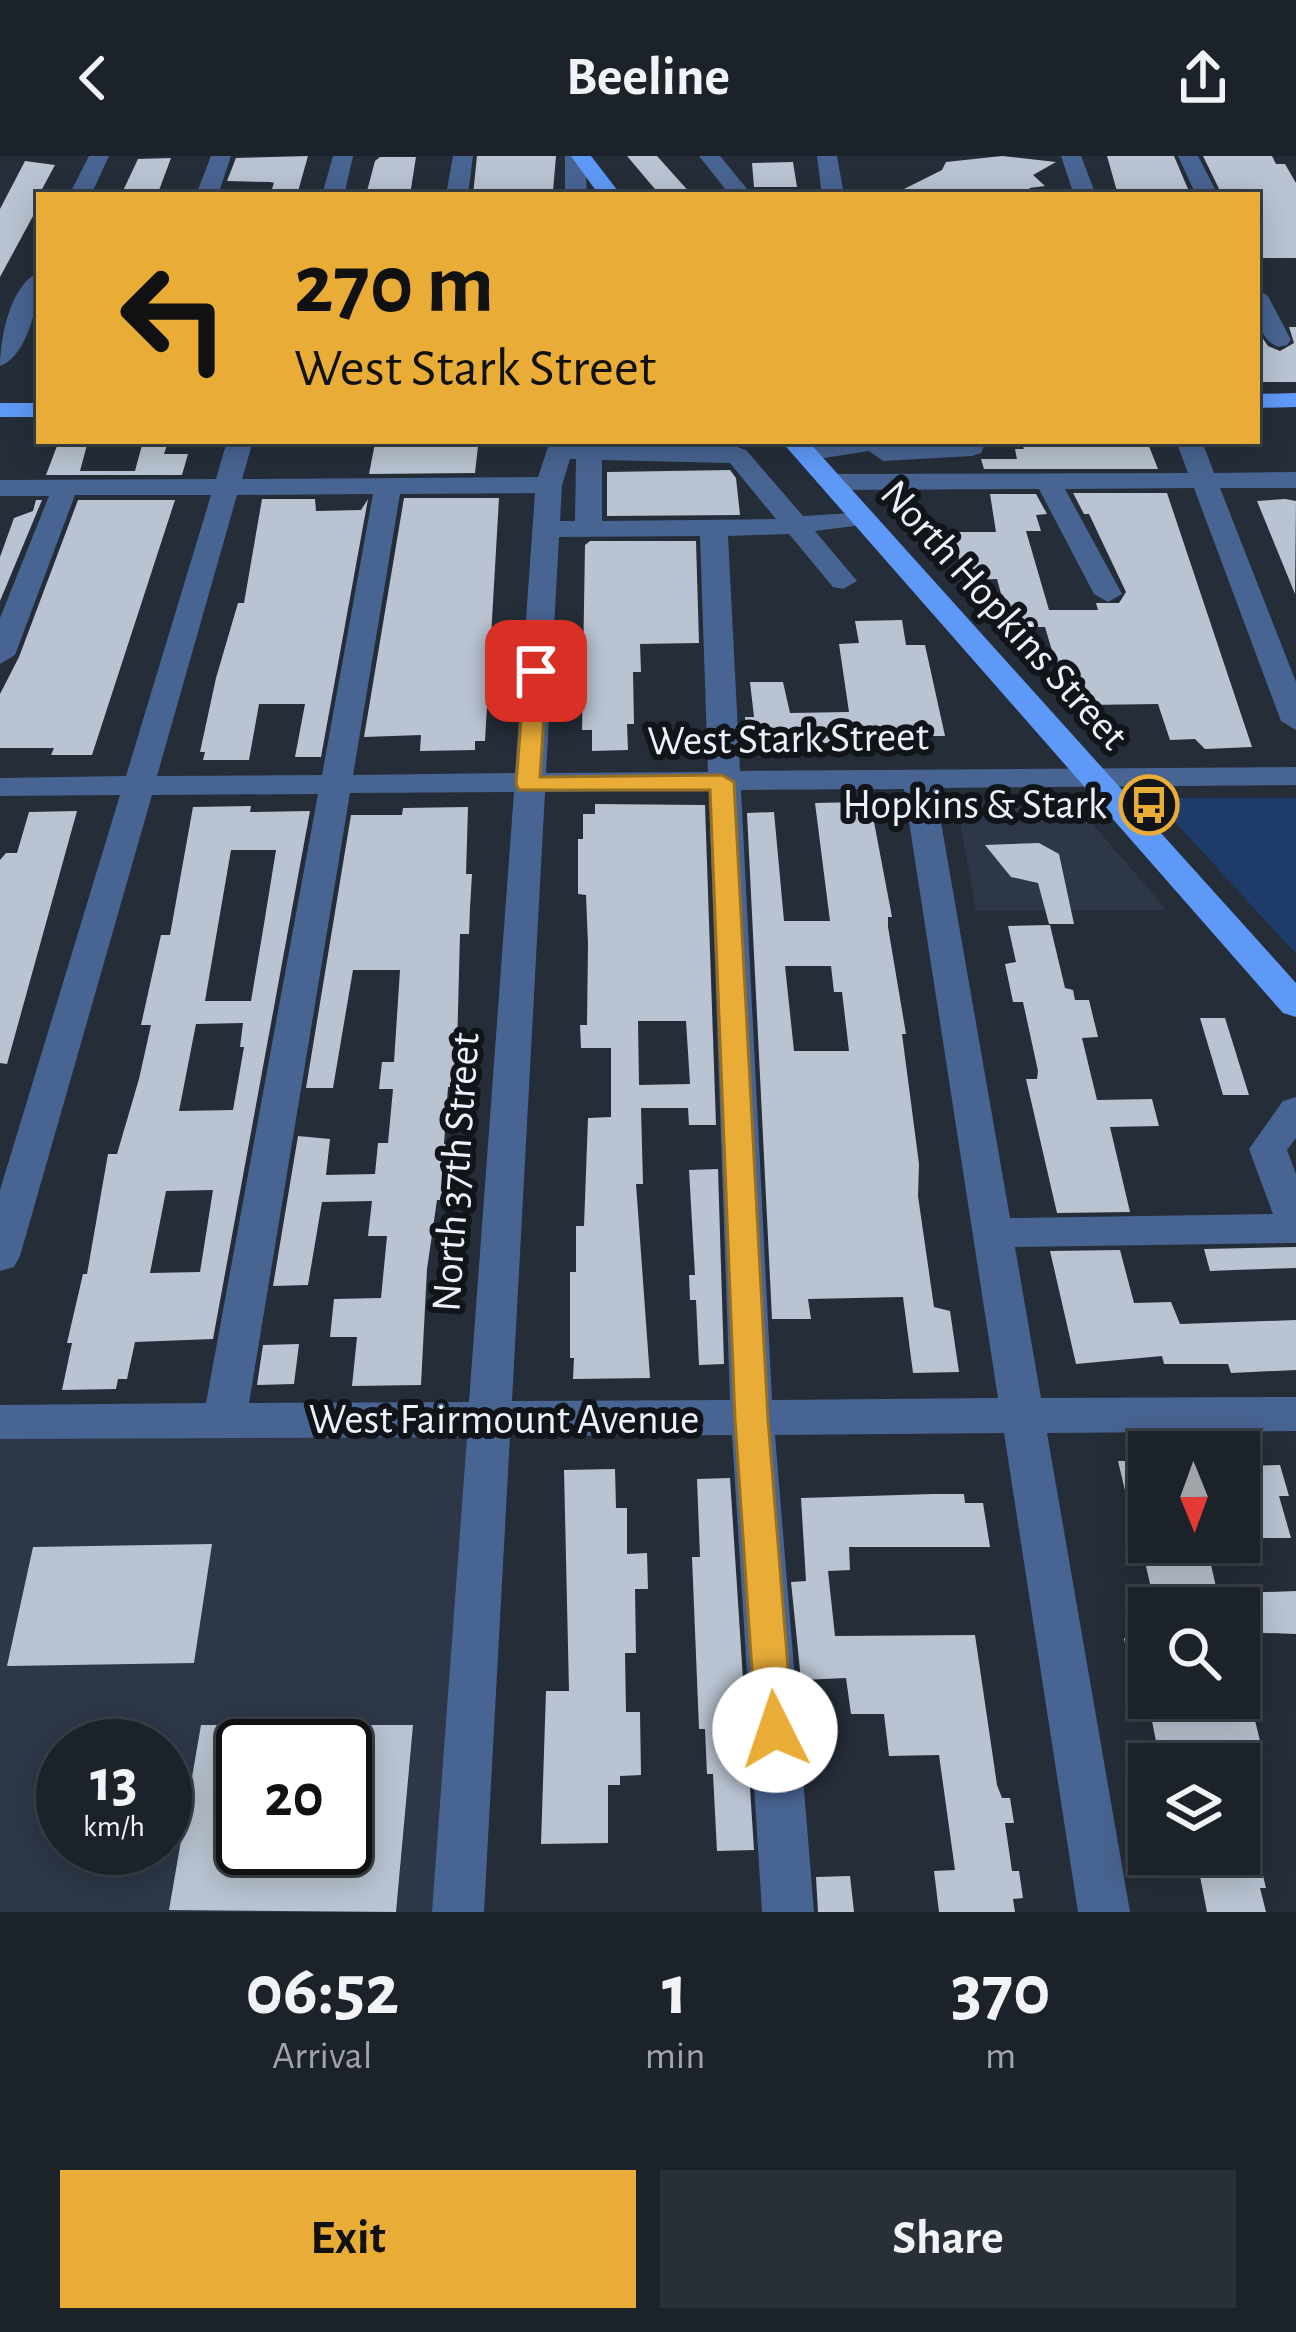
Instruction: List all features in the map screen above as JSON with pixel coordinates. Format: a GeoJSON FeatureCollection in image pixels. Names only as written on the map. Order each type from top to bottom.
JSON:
{"type":"FeatureCollection","features":[{"type":"Feature","properties":{"kind":"main road"},"geometry":{"type":"LineString","coordinates":[[578,156],[608,192]]}},
{"type":"Feature","properties":{"kind":"main road"},"geometry":{"type":"LineString","coordinates":[[1260,400],[1296,400]]}},
{"type":"Feature","properties":{"kind":"main road"},"geometry":{"type":"LineString","coordinates":[[0,410],[36,410]]}},
{"type":"Feature","properties":{"kind":"main road"},"geometry":{"type":"LineString","coordinates":[[1260,413],[1296,413]]}},
{"type":"Feature","properties":{"kind":"main road"},"geometry":{"type":"LineString","coordinates":[[0,427],[36,426]]}},
{"type":"Feature","properties":{"kind":"main road","name":"North Hopkins Street"},"geometry":{"type":"LineString","coordinates":[[799,447],[1296,1005]]}},
{"type":"Feature","properties":{"kind":"street"},"geometry":{"type":"LineString","coordinates":[[81,192],[98,156]]}},
{"type":"Feature","properties":{"kind":"street"},"geometry":{"type":"LineString","coordinates":[[208,192],[220,156]]}},
{"type":"Feature","properties":{"kind":"street"},"geometry":{"type":"LineString","coordinates":[[334,192],[344,156]]}},
{"type":"Feature","properties":{"kind":"street"},"geometry":{"type":"LineString","coordinates":[[457,192],[463,156]]}},
{"type":"Feature","properties":{"kind":"street"},"geometry":{"type":"LineString","coordinates":[[576,192],[578,156]]}},
{"type":"Feature","properties":{"kind":"street"},"geometry":{"type":"LineString","coordinates":[[709,156],[739,192]]}},
{"type":"Feature","properties":{"kind":"street"},"geometry":{"type":"LineString","coordinates":[[827,156],[833,192]]}},
{"type":"Feature","properties":{"kind":"street"},"geometry":{"type":"LineString","coordinates":[[1071,156],[1084,192]]}},
{"type":"Feature","properties":{"kind":"street"},"geometry":{"type":"LineString","coordinates":[[1188,156],[1206,192]]}},
{"type":"Feature","properties":{"kind":"street"},"geometry":{"type":"LineString","coordinates":[[2,350],[36,284]]}},
{"type":"Feature","properties":{"kind":"street"},"geometry":{"type":"LineString","coordinates":[[1260,303],[1277,340]]}},
{"type":"Feature","properties":{"kind":"street"},"geometry":{"type":"LineString","coordinates":[[2,350],[36,346]]}},
{"type":"Feature","properties":{"kind":"street"},"geometry":{"type":"LineString","coordinates":[[0,1256],[239,444]]}},
{"type":"Feature","properties":{"kind":"street"},"geometry":{"type":"LineString","coordinates":[[799,447],[851,444]]}},
{"type":"Feature","properties":{"kind":"street"},"geometry":{"type":"LineString","coordinates":[[868,444],[876,482]]}},
{"type":"Feature","properties":{"kind":"street"},"geometry":{"type":"LineString","coordinates":[[870,444],[883,453],[952,452],[973,444]]}},
{"type":"Feature","properties":{"kind":"street"},"geometry":{"type":"LineString","coordinates":[[1190,444],[1296,721]]}},
{"type":"Feature","properties":{"kind":"street"},"geometry":{"type":"LineString","coordinates":[[0,488],[388,486],[565,457],[729,451],[843,581]]}},
{"type":"Feature","properties":{"kind":"street"},"geometry":{"type":"LineString","coordinates":[[565,457],[588,528]]}},
{"type":"Feature","properties":{"kind":"street","name":"North 37th Street"},"geometry":{"type":"LineString","coordinates":[[458,1912],[546,529],[565,457]]}},
{"type":"Feature","properties":{"kind":"street"},"geometry":{"type":"LineString","coordinates":[[829,482],[1296,480]]}},
{"type":"Feature","properties":{"kind":"street"},"geometry":{"type":"LineString","coordinates":[[1048,481],[1108,594]]}},
{"type":"Feature","properties":{"kind":"street"},"geometry":{"type":"LineString","coordinates":[[224,1422],[388,486]]}},
{"type":"Feature","properties":{"kind":"street"},"geometry":{"type":"LineString","coordinates":[[0,655],[65,488]]}},
{"type":"Feature","properties":{"kind":"street"},"geometry":{"type":"LineString","coordinates":[[546,529],[796,526],[860,518]]}},
{"type":"Feature","properties":{"kind":"street"},"geometry":{"type":"LineString","coordinates":[[714,536],[752,1419],[788,1912]]}},
{"type":"Feature","properties":{"kind":"street","name":"West Stark Street"},"geometry":{"type":"LineString","coordinates":[[0,787],[1296,776]]}},
{"type":"Feature","properties":{"kind":"street"},"geometry":{"type":"LineString","coordinates":[[918,780],[1104,1912]]}},
{"type":"Feature","properties":{"kind":"street"},"geometry":{"type":"LineString","coordinates":[[992,1233],[1291,1216],[1268,1149],[1296,1110]]}},
{"type":"Feature","properties":{"kind":"street","name":"West Fairmount Avenue"},"geometry":{"type":"LineString","coordinates":[[0,1422],[1296,1416]]}},
{"type":"Feature","properties":{"kind":"shaded area"},"geometry":{"type":"Polygon","coordinates":[[[1153,798],[1296,798],[1296,954],[1153,798]]]}},
{"type":"Feature","properties":{"kind":"shaded area"},"geometry":{"type":"Polygon","coordinates":[[[956,799],[1071,799],[1167,910],[976,911],[956,799]]]}},
{"type":"Feature","properties":{"kind":"shaded area"},"geometry":{"type":"Polygon","coordinates":[[[0,1422],[489,1422],[458,1912],[0,1912],[0,1422]]]}},
{"type":"Feature","properties":{"kind":"building"},"geometry":{"type":"Polygon","coordinates":[[[308,156],[298,192],[271,192],[274,183],[270,182],[227,181],[236,158],[308,156]]]}},
{"type":"Feature","properties":{"kind":"building"},"geometry":{"type":"Polygon","coordinates":[[[477,156],[556,156],[553,191],[473,192],[477,156]]]}},
{"type":"Feature","properties":{"kind":"building"},"geometry":{"type":"Polygon","coordinates":[[[627,156],[657,156],[689,192],[657,192],[627,156]]]}},
{"type":"Feature","properties":{"kind":"building"},"geometry":{"type":"Polygon","coordinates":[[[1002,156],[1056,162],[1033,175],[1045,186],[1029,188],[1034,192],[898,192],[942,170],[946,162],[1002,156]]]}},
{"type":"Feature","properties":{"kind":"building"},"geometry":{"type":"Polygon","coordinates":[[[1107,156],[1174,156],[1188,189],[1153,192],[1117,192],[1107,156]]]}},
{"type":"Feature","properties":{"kind":"building"},"geometry":{"type":"Polygon","coordinates":[[[1203,156],[1272,156],[1276,164],[1285,164],[1296,183],[1296,258],[1260,258],[1260,192],[1221,192],[1203,156]]]}},
{"type":"Feature","properties":{"kind":"building"},"geometry":{"type":"Polygon","coordinates":[[[416,157],[410,192],[367,192],[375,161],[416,157]]]}},
{"type":"Feature","properties":{"kind":"building"},"geometry":{"type":"Polygon","coordinates":[[[171,158],[158,192],[122,192],[138,159],[171,158]]]}},
{"type":"Feature","properties":{"kind":"building"},"geometry":{"type":"Polygon","coordinates":[[[25,161],[55,165],[41,191],[46,191],[36,192],[36,211],[0,277],[0,209],[25,161]]]}},
{"type":"Feature","properties":{"kind":"building"},"geometry":{"type":"Polygon","coordinates":[[[793,162],[797,187],[754,187],[752,163],[793,162]]]}},
{"type":"Feature","properties":{"kind":"building"},"geometry":{"type":"Polygon","coordinates":[[[1289,327],[1296,327],[1296,382],[1260,382],[1260,334],[1268,346],[1280,351],[1294,343],[1289,327]]]}},
{"type":"Feature","properties":{"kind":"building"},"geometry":{"type":"Polygon","coordinates":[[[375,444],[478,446],[475,473],[369,474],[375,444]]]}},
{"type":"Feature","properties":{"kind":"building"},"geometry":{"type":"Polygon","coordinates":[[[1022,444],[1148,444],[1158,469],[984,469],[981,459],[1017,459],[1015,449],[1024,449],[1022,444]]]}},
{"type":"Feature","properties":{"kind":"building"},"geometry":{"type":"Polygon","coordinates":[[[87,445],[80,471],[135,471],[142,445],[167,445],[164,454],[188,454],[182,475],[46,475],[57,446],[87,445]]]}},
{"type":"Feature","properties":{"kind":"building"},"geometry":{"type":"Polygon","coordinates":[[[730,470],[736,478],[740,515],[607,516],[607,472],[730,470]]]}},
{"type":"Feature","properties":{"kind":"building"},"geometry":{"type":"Polygon","coordinates":[[[1073,493],[1167,493],[1252,747],[1205,749],[1195,739],[1170,740],[1158,704],[1087,705],[1080,680],[1061,681],[1045,627],[1010,627],[997,579],[964,580],[953,532],[996,532],[990,494],[1036,494],[1047,514],[1036,515],[1041,531],[1026,531],[1049,610],[1098,610],[1096,603],[1119,603],[1126,592],[1089,514],[1084,514],[1073,493]]]}},
{"type":"Feature","properties":{"kind":"building"},"geometry":{"type":"Polygon","coordinates":[[[404,498],[499,498],[485,741],[475,741],[475,750],[420,751],[421,735],[364,737],[404,498]]]}},
{"type":"Feature","properties":{"kind":"building"},"geometry":{"type":"Polygon","coordinates":[[[262,499],[315,499],[316,511],[361,510],[368,499],[321,757],[295,757],[305,704],[259,704],[249,760],[203,760],[205,752],[200,752],[216,678],[238,603],[244,603],[262,499]]]}},
{"type":"Feature","properties":{"kind":"building"},"geometry":{"type":"Polygon","coordinates":[[[36,500],[42,500],[0,601],[0,557],[14,518],[33,511],[36,500]]]}},
{"type":"Feature","properties":{"kind":"building"},"geometry":{"type":"Polygon","coordinates":[[[78,500],[175,500],[92,755],[51,755],[54,748],[0,748],[0,694],[19,657],[78,500]]]}},
{"type":"Feature","properties":{"kind":"building"},"geometry":{"type":"Polygon","coordinates":[[[1257,501],[1296,501],[1295,594],[1257,501]]]}},
{"type":"Feature","properties":{"kind":"building"},"geometry":{"type":"Polygon","coordinates":[[[590,541],[696,541],[699,643],[640,644],[641,672],[633,672],[634,724],[627,724],[628,750],[592,751],[592,730],[582,730],[585,545],[590,541]]]}},
{"type":"Feature","properties":{"kind":"building"},"geometry":{"type":"Polygon","coordinates":[[[902,620],[906,645],[925,645],[945,736],[863,736],[864,743],[818,743],[807,735],[747,742],[745,717],[754,717],[750,682],[783,682],[790,713],[849,712],[839,644],[859,643],[855,621],[902,620]]]}},
{"type":"Feature","properties":{"kind":"building"},"geometry":{"type":"Polygon","coordinates":[[[815,803],[871,806],[892,917],[888,917],[888,927],[906,1034],[902,1034],[919,1164],[918,1196],[934,1307],[950,1311],[959,1372],[913,1373],[903,1297],[808,1299],[811,1319],[772,1319],[747,813],[774,812],[784,921],[830,921],[815,803]],[[785,966],[794,1051],[849,1051],[842,992],[834,992],[831,966],[785,966]]]}},
{"type":"Feature","properties":{"kind":"building"},"geometry":{"type":"Polygon","coordinates":[[[595,804],[705,805],[716,1125],[689,1125],[688,1108],[641,1108],[643,1184],[636,1184],[650,1378],[573,1379],[574,1358],[570,1358],[570,1272],[576,1272],[576,1226],[584,1226],[588,1118],[611,1117],[611,1048],[581,1048],[580,1025],[587,1025],[588,944],[586,895],[578,894],[578,839],[583,839],[583,814],[595,814],[595,804]],[[638,1021],[639,1085],[690,1084],[686,1021],[638,1021]]]}},
{"type":"Feature","properties":{"kind":"building"},"geometry":{"type":"Polygon","coordinates":[[[193,807],[310,811],[213,1339],[135,1342],[127,1379],[118,1379],[116,1389],[62,1390],[72,1343],[67,1343],[83,1274],[87,1274],[108,1154],[117,1154],[139,1079],[151,1025],[141,1025],[161,935],[170,935],[193,807]],[[231,850],[205,1001],[251,1001],[276,850],[231,850]],[[243,1023],[196,1024],[179,1111],[233,1110],[244,1047],[240,1047],[243,1023]],[[213,1190],[166,1191],[150,1273],[200,1272],[213,1190]]]}},
{"type":"Feature","properties":{"kind":"building"},"geometry":{"type":"Polygon","coordinates":[[[468,807],[469,934],[460,934],[456,1087],[448,1087],[444,1144],[452,1144],[448,1200],[437,1200],[427,1269],[421,1385],[352,1386],[357,1337],[330,1337],[334,1299],[381,1298],[387,1236],[368,1236],[372,1201],[322,1202],[308,1285],[273,1286],[298,1136],[330,1139],[326,1175],[375,1174],[378,1143],[388,1143],[393,1089],[379,1089],[382,1062],[394,1062],[400,970],[353,970],[333,1088],[306,1088],[351,815],[468,807]]]}},
{"type":"Feature","properties":{"kind":"building"},"geometry":{"type":"Polygon","coordinates":[[[77,811],[7,1064],[0,1063],[0,860],[6,853],[17,853],[29,812],[77,811]]]}},
{"type":"Feature","properties":{"kind":"building"},"geometry":{"type":"Polygon","coordinates":[[[1039,843],[1059,854],[1074,924],[1049,924],[1038,883],[1011,877],[985,845],[1039,843]]]}},
{"type":"Feature","properties":{"kind":"building"},"geometry":{"type":"Polygon","coordinates":[[[1050,925],[1065,988],[1073,990],[1075,1000],[1089,1000],[1098,1037],[1082,1038],[1097,1100],[1152,1099],[1159,1126],[1110,1127],[1130,1212],[1057,1213],[1026,1079],[1037,1079],[1038,1071],[1023,1002],[1013,1002],[1005,964],[1016,962],[1008,926],[1050,925]]]}},
{"type":"Feature","properties":{"kind":"building"},"geometry":{"type":"Polygon","coordinates":[[[1200,1018],[1225,1018],[1249,1095],[1223,1095],[1200,1018]]]}},
{"type":"Feature","properties":{"kind":"building"},"geometry":{"type":"Polygon","coordinates":[[[718,1169],[724,1364],[699,1365],[696,1300],[690,1300],[689,1275],[695,1275],[689,1170],[718,1169]]]}},
{"type":"Feature","properties":{"kind":"building"},"geometry":{"type":"Polygon","coordinates":[[[1296,1247],[1296,1268],[1210,1271],[1204,1249],[1296,1247]]]}},
{"type":"Feature","properties":{"kind":"building"},"geometry":{"type":"Polygon","coordinates":[[[1120,1250],[1134,1303],[1171,1302],[1180,1324],[1296,1320],[1296,1370],[1231,1373],[1228,1364],[1164,1364],[1162,1356],[1076,1364],[1050,1251],[1120,1250]]]}},
{"type":"Feature","properties":{"kind":"building"},"geometry":{"type":"Polygon","coordinates":[[[299,1344],[294,1384],[257,1385],[263,1345],[299,1344]]]}},
{"type":"Feature","properties":{"kind":"building"},"geometry":{"type":"Polygon","coordinates":[[[1118,1461],[1128,1461],[1127,1499],[1118,1461]]]}},
{"type":"Feature","properties":{"kind":"building"},"geometry":{"type":"Polygon","coordinates":[[[1260,1465],[1280,1465],[1289,1496],[1279,1496],[1291,1538],[1260,1538],[1260,1465]]]}},
{"type":"Feature","properties":{"kind":"building"},"geometry":{"type":"Polygon","coordinates":[[[615,1469],[616,1508],[627,1508],[627,1554],[647,1553],[648,1589],[635,1589],[636,1653],[625,1653],[626,1712],[640,1712],[641,1775],[620,1776],[620,1785],[608,1785],[608,1843],[541,1844],[546,1691],[569,1691],[564,1470],[615,1469]]]}},
{"type":"Feature","properties":{"kind":"building"},"geometry":{"type":"Polygon","coordinates":[[[730,1478],[754,1850],[717,1851],[713,1774],[707,1774],[705,1729],[699,1729],[692,1557],[700,1557],[697,1479],[730,1478]]]}},
{"type":"Feature","properties":{"kind":"building"},"geometry":{"type":"Polygon","coordinates":[[[964,1494],[965,1503],[983,1503],[990,1547],[849,1547],[850,1570],[828,1571],[835,1636],[975,1635],[997,1785],[1002,1798],[1010,1798],[1014,1823],[1005,1823],[1012,1871],[1019,1871],[1023,1898],[1013,1899],[1015,1912],[939,1912],[934,1871],[955,1870],[939,1755],[889,1756],[884,1714],[851,1714],[846,1678],[801,1680],[791,1582],[806,1581],[801,1498],[964,1494]]]}},
{"type":"Feature","properties":{"kind":"building"},"geometry":{"type":"Polygon","coordinates":[[[212,1544],[194,1663],[7,1666],[33,1547],[212,1544]]]}},
{"type":"Feature","properties":{"kind":"building"},"geometry":{"type":"Polygon","coordinates":[[[1145,1563],[1211,1563],[1216,1587],[1151,1587],[1145,1563]]]}},
{"type":"Feature","properties":{"kind":"building"},"geometry":{"type":"Polygon","coordinates":[[[1296,1591],[1296,1634],[1260,1633],[1260,1592],[1296,1591]]]}},
{"type":"Feature","properties":{"kind":"building"},"geometry":{"type":"Polygon","coordinates":[[[1152,1719],[1255,1719],[1262,1749],[1260,1743],[1156,1743],[1152,1719]]]}},
{"type":"Feature","properties":{"kind":"building"},"geometry":{"type":"Polygon","coordinates":[[[201,1725],[216,1725],[216,1875],[372,1875],[372,1725],[413,1725],[396,1912],[169,1910],[175,1875],[192,1875],[192,1777],[201,1725]]]}},
{"type":"Feature","properties":{"kind":"building"},"geometry":{"type":"Polygon","coordinates":[[[1260,1863],[1266,1912],[1207,1912],[1200,1875],[1260,1875],[1260,1863]]]}},
{"type":"Feature","properties":{"kind":"building"},"geometry":{"type":"Polygon","coordinates":[[[850,1876],[854,1912],[818,1912],[816,1877],[850,1876]]]}},
{"type":"Feature","properties":{"kind":"place","name":"Hopkins & Stark"},"geometry":{"type":"Point","coordinates":[1149,805]}},
{"type":"Feature","properties":{"kind":"route"},"geometry":{"type":"LineString","coordinates":[[536,671],[528,784],[722,782],[752,1419],[775,1730]]}}]}
